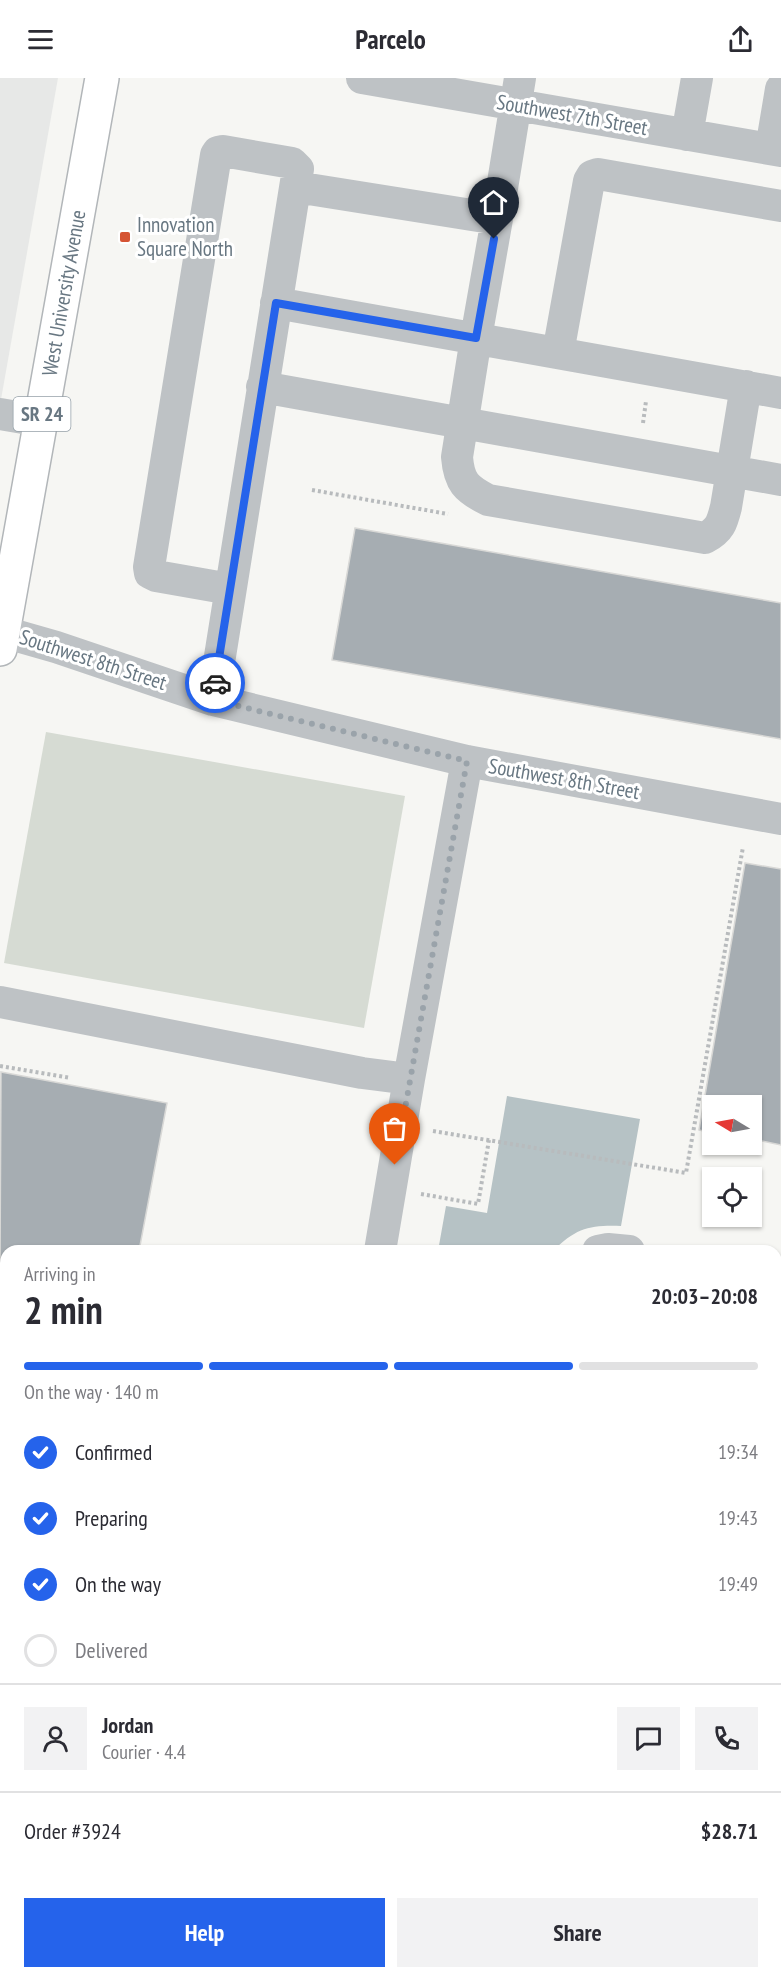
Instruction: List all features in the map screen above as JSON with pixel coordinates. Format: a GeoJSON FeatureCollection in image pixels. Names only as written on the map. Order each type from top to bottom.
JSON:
{"type":"FeatureCollection","features":[{"type":"Feature","properties":{"kind":"main road","name":"West University Avenue"},"geometry":{"type":"LineString","coordinates":[[1,637],[102,78]]}},
{"type":"Feature","properties":{"kind":"street","name":"Southwest 7th Street"},"geometry":{"type":"LineString","coordinates":[[362,78],[518,92],[687,135],[776,150]]}},
{"type":"Feature","properties":{"kind":"street"},"geometry":{"type":"LineString","coordinates":[[687,135],[698,78]]}},
{"type":"Feature","properties":{"kind":"street"},"geometry":{"type":"LineString","coordinates":[[776,150],[781,89]]}},
{"type":"Feature","properties":{"kind":"street"},"geometry":{"type":"LineString","coordinates":[[518,92],[457,457],[459,472],[465,485],[488,500],[705,538],[715,533],[722,523],[746,386]]}},
{"type":"Feature","properties":{"kind":"street"},"geometry":{"type":"LineString","coordinates":[[213,700],[298,168],[292,163],[223,151],[216,155],[149,567],[150,573],[156,576],[230,589]]}},
{"type":"Feature","properties":{"kind":"street"},"geometry":{"type":"LineString","coordinates":[[558,353],[589,181],[592,177],[598,174],[781,207]]}},
{"type":"Feature","properties":{"kind":"street"},"geometry":{"type":"LineString","coordinates":[[296,187],[497,219]]}},
{"type":"Feature","properties":{"kind":"street"},"geometry":{"type":"LineString","coordinates":[[276,303],[781,393]]}},
{"type":"Feature","properties":{"kind":"street"},"geometry":{"type":"LineString","coordinates":[[262,387],[777,481]]}},
{"type":"Feature","properties":{"kind":"street"},"geometry":{"type":"LineString","coordinates":[[0,414],[41,421]]}},
{"type":"Feature","properties":{"kind":"street","name":"Southwest 8th Street"},"geometry":{"type":"LineString","coordinates":[[1,637],[56,647],[213,700],[467,761],[781,819]]}},
{"type":"Feature","properties":{"kind":"street"},"geometry":{"type":"LineString","coordinates":[[382,1245],[409,1079],[467,761]]}},
{"type":"Feature","properties":{"kind":"street"},"geometry":{"type":"LineString","coordinates":[[0,1002],[320,1065],[409,1079]]}},
{"type":"Feature","properties":{"kind":"path"},"geometry":{"type":"LineString","coordinates":[[642,426],[648,395]]}},
{"type":"Feature","properties":{"kind":"path"},"geometry":{"type":"LineString","coordinates":[[312,490],[455,515]]}},
{"type":"Feature","properties":{"kind":"path"},"geometry":{"type":"LineString","coordinates":[[428,1130],[686,1173],[743,847]]}},
{"type":"Feature","properties":{"kind":"path"},"geometry":{"type":"LineString","coordinates":[[0,1066],[71,1078]]}},
{"type":"Feature","properties":{"kind":"path"},"geometry":{"type":"LineString","coordinates":[[417,1193],[478,1204],[489,1140]]}},
{"type":"Feature","properties":{"kind":"shaded area"},"geometry":{"type":"Polygon","coordinates":[[[0,78],[58,78],[0,405],[0,78]]]}},
{"type":"Feature","properties":{"kind":"shaded area"},"geometry":{"type":"Polygon","coordinates":[[[46,732],[405,796],[364,1028],[4,963],[46,732]]]}},
{"type":"Feature","properties":{"kind":"shaded area"},"geometry":{"type":"Polygon","coordinates":[[[507,1096],[640,1119],[621,1226],[592,1227],[576,1233],[559,1245],[439,1245],[446,1206],[487,1213],[507,1096]]]}},
{"type":"Feature","properties":{"kind":"building"},"geometry":{"type":"Polygon","coordinates":[[[355,528],[781,603],[781,739],[332,660],[355,528]]]}},
{"type":"Feature","properties":{"kind":"building"},"geometry":{"type":"Polygon","coordinates":[[[745,863],[781,869],[781,1145],[762,1141],[762,1095],[705,1095],[745,863]]]}},
{"type":"Feature","properties":{"kind":"building"},"geometry":{"type":"Polygon","coordinates":[[[1,1072],[167,1103],[140,1245],[0,1245],[1,1072]]]}},
{"type":"Feature","properties":{"kind":"building"},"geometry":{"type":"Polygon","coordinates":[[[702,1113],[702,1131],[699,1130],[702,1113]]]}},
{"type":"Feature","properties":{"kind":"way so far"},"geometry":{"type":"LineString","coordinates":[[215,683],[213,700],[467,761],[395,1165]]}},
{"type":"Feature","properties":{"kind":"place","name":"Innovation Square North"},"geometry":{"type":"Point","coordinates":[125,237]}},
{"type":"Feature","properties":{"kind":"route"},"geometry":{"type":"LineString","coordinates":[[215,683],[276,303],[476,338],[494,239]]}}]}
